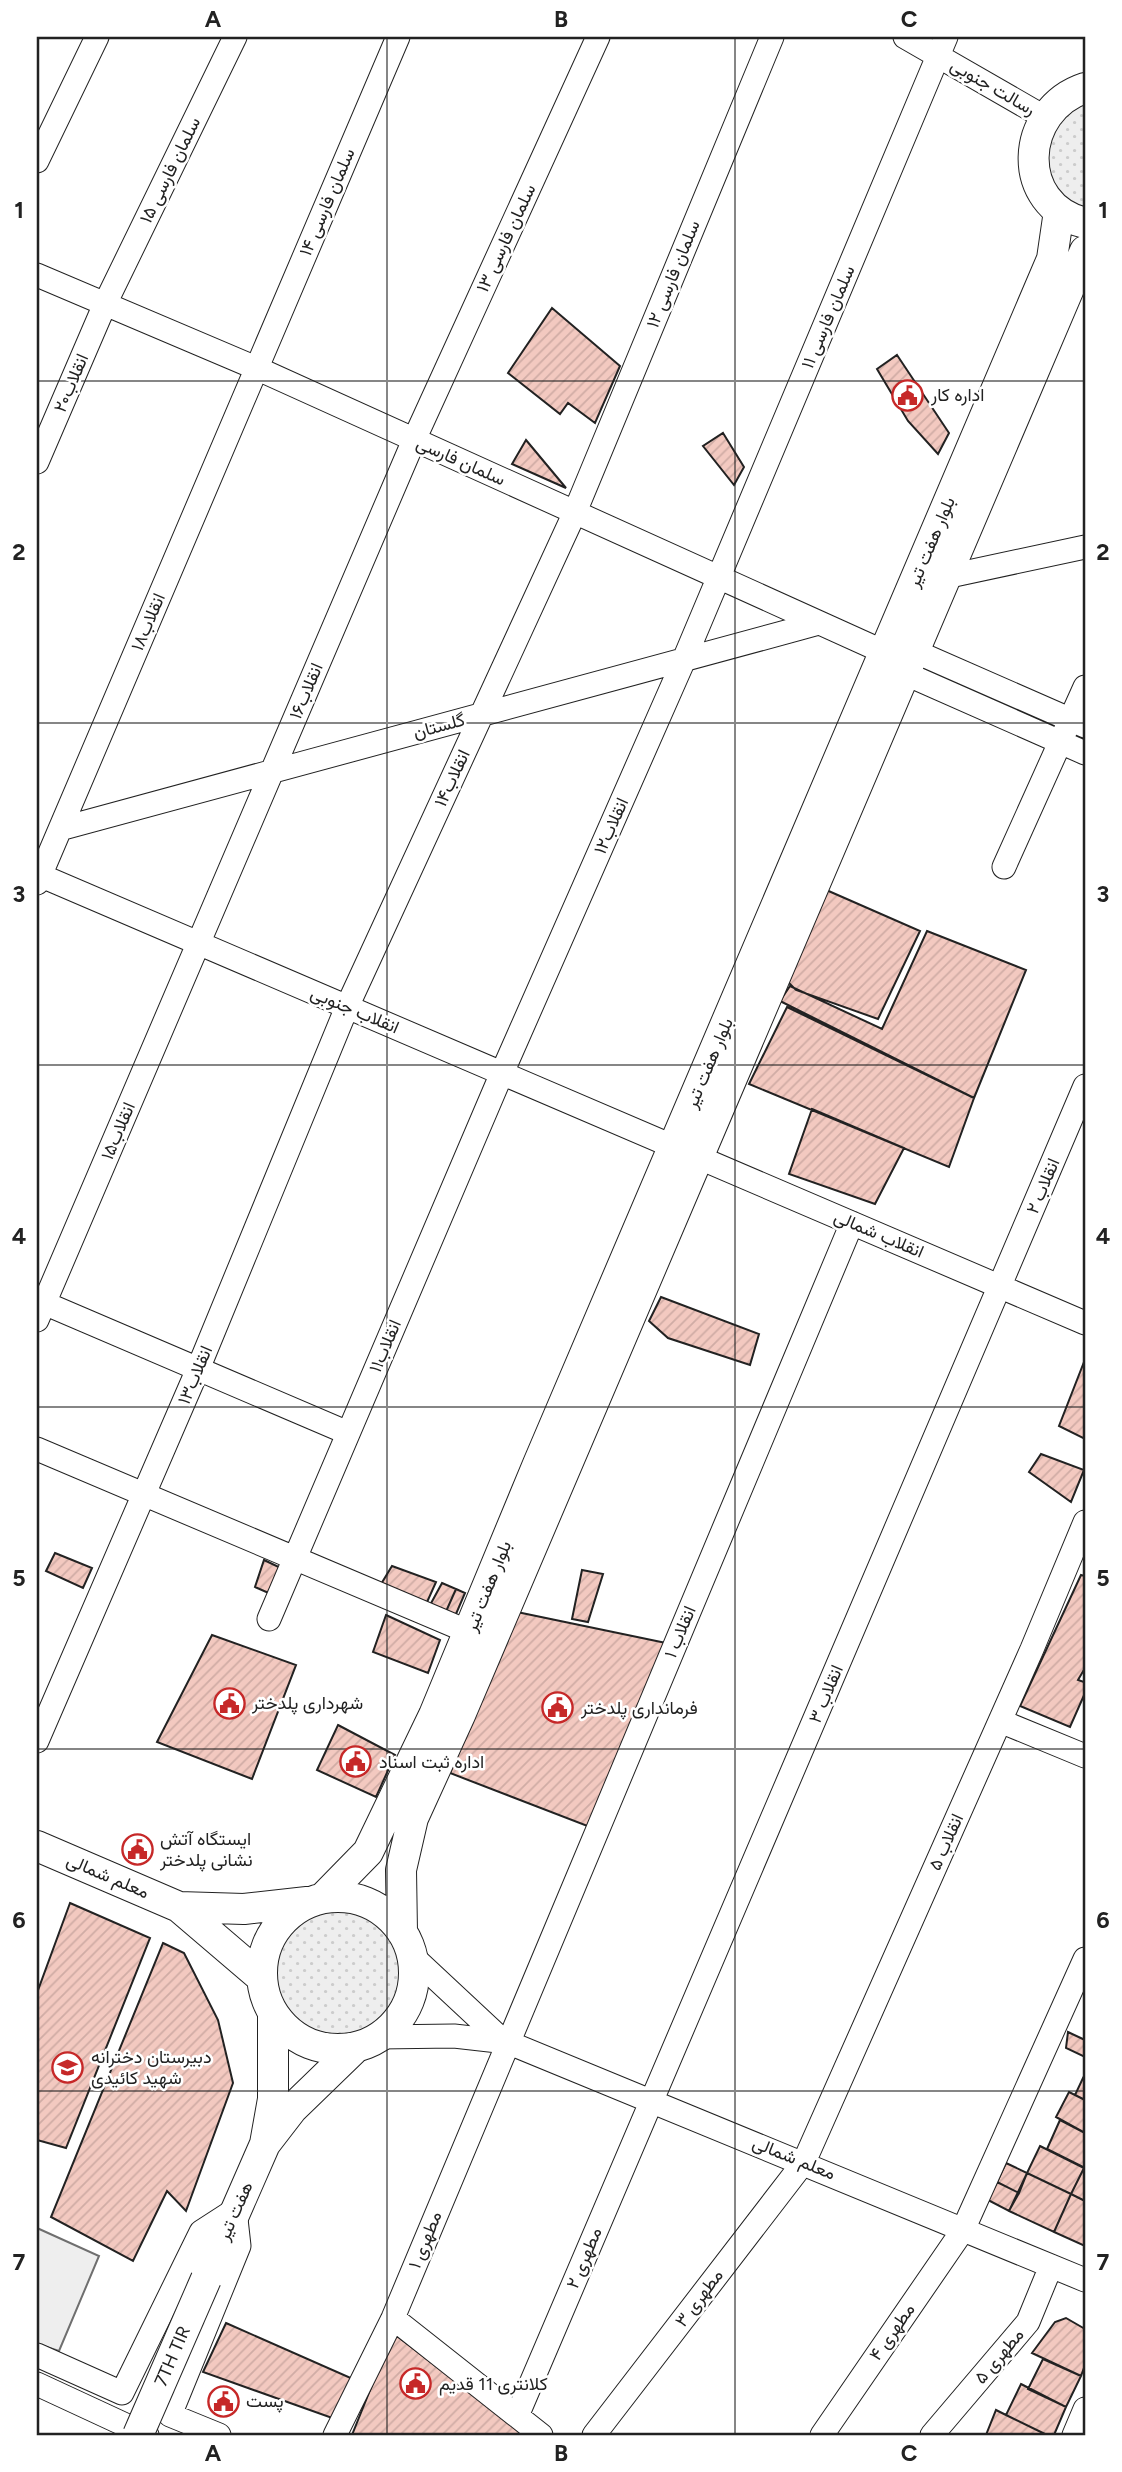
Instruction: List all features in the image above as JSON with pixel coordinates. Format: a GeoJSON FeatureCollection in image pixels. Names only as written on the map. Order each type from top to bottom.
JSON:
{"type":"FeatureCollection","features":[{"type":"Feature","properties":{"kind":"main road"},"geometry":{"type":"LineString","coordinates":[[1072,217],[1045,195],[1036,177],[1033,157],[1036,136],[1044,117],[1057,103],[1085,88]]}},
{"type":"Feature","properties":{"kind":"main road","name":"بلوار هفت تیر"},"geometry":{"type":"LineString","coordinates":[[316,1900],[368,1852],[429,1727],[901,659],[1052,259],[1072,217]]}},
{"type":"Feature","properties":{"kind":"main road","name":"بلوار هفت تیر"},"geometry":{"type":"LineString","coordinates":[[901,659],[945,578],[1085,251]]}},
{"type":"Feature","properties":{"kind":"main road","name":"بلوار هفت تیر"},"geometry":{"type":"LineString","coordinates":[[407,1944],[401,1870],[412,1818],[460,1715],[685,1152]]}},
{"type":"Feature","properties":{"kind":"main road","name":"معلم شمالی"},"geometry":{"type":"LineString","coordinates":[[37,1846],[179,1907]]}},
{"type":"Feature","properties":{"kind":"main road"},"geometry":{"type":"LineString","coordinates":[[179,1907],[244,1909],[346,1897],[368,1903],[387,1914],[407,1944],[414,1979],[409,2001],[397,2022],[367,2042],[292,2109],[265,2144]]}},
{"type":"Feature","properties":{"kind":"main road"},"geometry":{"type":"LineString","coordinates":[[316,1900],[288,1915],[273,1933],[263,1954],[261,1977],[265,1997],[273,2014],[288,2032],[309,2044],[332,2049],[367,2042]]}},
{"type":"Feature","properties":{"kind":"main road"},"geometry":{"type":"LineString","coordinates":[[179,1907],[261,1977]]}},
{"type":"Feature","properties":{"kind":"main road"},"geometry":{"type":"LineString","coordinates":[[265,2144],[273,2099],[273,2014]]}},
{"type":"Feature","properties":{"kind":"main road","name":"هفت تیر"},"geometry":{"type":"LineString","coordinates":[[206,2279],[265,2144]]}},
{"type":"Feature","properties":{"kind":"main road","name":"7TH TIR"},"geometry":{"type":"LineString","coordinates":[[138,2435],[206,2279]]}},
{"type":"Feature","properties":{"kind":"street"},"geometry":{"type":"LineString","coordinates":[[37,160],[97,37]]}},
{"type":"Feature","properties":{"kind":"street","name":"سلمان فارسی ۱۵"},"geometry":{"type":"LineString","coordinates":[[104,304],[235,37]]}},
{"type":"Feature","properties":{"kind":"street","name":"سلمان فارسی ۱۴"},"geometry":{"type":"LineString","coordinates":[[256,368],[398,37]]}},
{"type":"Feature","properties":{"kind":"street","name":"سلمان فارسی ۱۳"},"geometry":{"type":"LineString","coordinates":[[414,440],[598,37]]}},
{"type":"Feature","properties":{"kind":"street","name":"سلمان فارسی ۱۲"},"geometry":{"type":"LineString","coordinates":[[575,512],[772,37]]}},
{"type":"Feature","properties":{"kind":"street","name":"رسالت جنوبی"},"geometry":{"type":"LineString","coordinates":[[905,37],[942,46],[1044,117]]}},
{"type":"Feature","properties":{"kind":"street","name":"سلمان فارسی ۱۱"},"geometry":{"type":"LineString","coordinates":[[718,578],[942,46]]}},
{"type":"Feature","properties":{"kind":"street","name":"سلمان فارسی"},"geometry":{"type":"LineString","coordinates":[[37,275],[256,368],[901,659]]}},
{"type":"Feature","properties":{"kind":"street","name":"انقلاب۲۰"},"geometry":{"type":"LineString","coordinates":[[37,462],[104,304]]}},
{"type":"Feature","properties":{"kind":"street","name":"انقلاب۱۸"},"geometry":{"type":"LineString","coordinates":[[38,877],[256,368]]}},
{"type":"Feature","properties":{"kind":"street","name":"انقلاب۱۶"},"geometry":{"type":"LineString","coordinates":[[198,943],[414,440]]}},
{"type":"Feature","properties":{"kind":"street","name":"انقلاب۱۴"},"geometry":{"type":"LineString","coordinates":[[347,1007],[575,512]]}},
{"type":"Feature","properties":{"kind":"street"},"geometry":{"type":"LineString","coordinates":[[945,578],[1085,547]]}},
{"type":"Feature","properties":{"kind":"street","name":"انقلاب۱۲"},"geometry":{"type":"LineString","coordinates":[[502,1073],[718,578]]}},
{"type":"Feature","properties":{"kind":"street","name":"گلستان"},"geometry":{"type":"LineString","coordinates":[[60,829],[819,623]]}},
{"type":"Feature","properties":{"kind":"street"},"geometry":{"type":"LineString","coordinates":[[901,659],[1078,723]]}},
{"type":"Feature","properties":{"kind":"street"},"geometry":{"type":"LineString","coordinates":[[901,659],[1085,753]]}},
{"type":"Feature","properties":{"kind":"street"},"geometry":{"type":"LineString","coordinates":[[1004,867],[1062,742],[1078,723],[1085,687]]}},
{"type":"Feature","properties":{"kind":"street","name":"انقلاب جنوبی"},"geometry":{"type":"LineString","coordinates":[[38,877],[685,1152]]}},
{"type":"Feature","properties":{"kind":"street","name":"انقلاب۱۵"},"geometry":{"type":"LineString","coordinates":[[39,1308],[198,943]]}},
{"type":"Feature","properties":{"kind":"street","name":"انقلاب۱۳"},"geometry":{"type":"LineString","coordinates":[[37,1741],[198,1369],[347,1007]]}},
{"type":"Feature","properties":{"kind":"street","name":"انقلاب۱۱"},"geometry":{"type":"LineString","coordinates":[[269,1619],[502,1073]]}},
{"type":"Feature","properties":{"kind":"street","name":"انقلاب ۲"},"geometry":{"type":"LineString","coordinates":[[1000,1286],[1085,1086]]}},
{"type":"Feature","properties":{"kind":"street","name":"انقلاب شمالی"},"geometry":{"type":"LineString","coordinates":[[685,1152],[1085,1323]]}},
{"type":"Feature","properties":{"kind":"street","name":"انقلاب ۱"},"geometry":{"type":"LineString","coordinates":[[505,2041],[852,1223]]}},
{"type":"Feature","properties":{"kind":"street","name":"انقلاب ۳"},"geometry":{"type":"LineString","coordinates":[[651,2101],[1000,1286]]}},
{"type":"Feature","properties":{"kind":"street"},"geometry":{"type":"LineString","coordinates":[[39,1308],[198,1369],[348,1433]]}},
{"type":"Feature","properties":{"kind":"street"},"geometry":{"type":"LineString","coordinates":[[37,1449],[469,1632]]}},
{"type":"Feature","properties":{"kind":"street","name":"انقلاب ۵"},"geometry":{"type":"LineString","coordinates":[[804,2162],[1000,1721],[1085,1522]]}},
{"type":"Feature","properties":{"kind":"street"},"geometry":{"type":"LineString","coordinates":[[1000,1721],[1085,1756]]}},
{"type":"Feature","properties":{"kind":"street"},"geometry":{"type":"LineString","coordinates":[[407,1944],[505,2041]]}},
{"type":"Feature","properties":{"kind":"street","name":"مطهری ۴"},"geometry":{"type":"LineString","coordinates":[[822,2435],[963,2230],[1085,1959]]}},
{"type":"Feature","properties":{"kind":"street"},"geometry":{"type":"LineString","coordinates":[[367,2042],[454,2036],[505,2041]]}},
{"type":"Feature","properties":{"kind":"street","name":"معلم شمالی"},"geometry":{"type":"LineString","coordinates":[[505,2041],[1085,2280]]}},
{"type":"Feature","properties":{"kind":"street","name":"مطهری ۱"},"geometry":{"type":"LineString","coordinates":[[335,2435],[393,2318],[505,2041]]}},
{"type":"Feature","properties":{"kind":"street","name":"مطهری ۲"},"geometry":{"type":"LineString","coordinates":[[517,2416],[651,2101]]}},
{"type":"Feature","properties":{"kind":"street","name":"مطهری ۳"},"geometry":{"type":"LineString","coordinates":[[594,2435],[804,2162]]}},
{"type":"Feature","properties":{"kind":"street"},"geometry":{"type":"LineString","coordinates":[[37,2355],[122,2393],[201,2232],[235,2210],[239,2246],[170,2415],[219,2435]]}},
{"type":"Feature","properties":{"kind":"street","name":"مطهری ۵"},"geometry":{"type":"LineString","coordinates":[[932,2435],[1028,2322],[1051,2266]]}},
{"type":"Feature","properties":{"kind":"street"},"geometry":{"type":"LineString","coordinates":[[393,2318],[541,2435]]}},
{"type":"Feature","properties":{"kind":"street"},"geometry":{"type":"LineString","coordinates":[[37,2384],[147,2435]]}},
{"type":"Feature","properties":{"kind":"street"},"geometry":{"type":"LineString","coordinates":[[1074,2435],[1085,2409]]}},
{"type":"Feature","properties":{"kind":"shaded area"},"geometry":{"type":"Polygon","coordinates":[[[1085,101],[1085,214],[1049,185],[1046,143],[1053,127],[1085,101]]]}},
{"type":"Feature","properties":{"kind":"shaded area"},"geometry":{"type":"Polygon","coordinates":[[[337,1910],[362,1915],[384,1929],[398,1951],[403,1976],[398,2001],[384,2023],[362,2037],[337,2042],[312,2037],[290,2023],[276,2001],[271,1976],[276,1951],[290,1929],[312,1915],[337,1910]]]}},
{"type":"Feature","properties":{"kind":"shaded area"},"geometry":{"type":"Polygon","coordinates":[[[37,2228],[99,2256],[59,2351],[37,2344],[37,2228]]]}},
{"type":"Feature","properties":{"kind":"building"},"geometry":{"type":"Polygon","coordinates":[[[552,308],[620,366],[595,423],[568,403],[560,414],[508,373],[552,308]]]}},
{"type":"Feature","properties":{"kind":"building","name":"اداره کار"},"geometry":{"type":"Polygon","coordinates":[[[897,355],[949,433],[938,454],[908,421],[877,369],[897,355]]]}},
{"type":"Feature","properties":{"kind":"building"},"geometry":{"type":"Polygon","coordinates":[[[723,433],[744,467],[734,485],[703,446],[723,433]]]}},
{"type":"Feature","properties":{"kind":"building"},"geometry":{"type":"Polygon","coordinates":[[[526,440],[566,488],[512,464],[526,440]]]}},
{"type":"Feature","properties":{"kind":"building"},"geometry":{"type":"Polygon","coordinates":[[[824,889],[920,931],[878,1019],[796,990],[784,978],[824,889]]]}},
{"type":"Feature","properties":{"kind":"building"},"geometry":{"type":"Polygon","coordinates":[[[927,931],[1026,970],[974,1098],[780,1001],[790,986],[882,1029],[927,931]]]}},
{"type":"Feature","properties":{"kind":"building"},"geometry":{"type":"Polygon","coordinates":[[[787,1007],[974,1098],[949,1167],[749,1084],[787,1007]]]}},
{"type":"Feature","properties":{"kind":"building"},"geometry":{"type":"Polygon","coordinates":[[[812,1109],[904,1148],[875,1204],[789,1174],[812,1109]]]}},
{"type":"Feature","properties":{"kind":"building"},"geometry":{"type":"Polygon","coordinates":[[[661,1297],[759,1334],[750,1365],[668,1338],[649,1321],[661,1297]]]}},
{"type":"Feature","properties":{"kind":"building"},"geometry":{"type":"Polygon","coordinates":[[[1085,1362],[1085,1439],[1059,1426],[1085,1362]]]}},
{"type":"Feature","properties":{"kind":"building"},"geometry":{"type":"Polygon","coordinates":[[[1041,1454],[1084,1470],[1071,1502],[1029,1472],[1041,1454]]]}},
{"type":"Feature","properties":{"kind":"building"},"geometry":{"type":"Polygon","coordinates":[[[55,1553],[92,1568],[83,1588],[46,1571],[55,1553]]]}},
{"type":"Feature","properties":{"kind":"building"},"geometry":{"type":"Polygon","coordinates":[[[264,1560],[285,1570],[273,1595],[255,1587],[264,1560]]]}},
{"type":"Feature","properties":{"kind":"building"},"geometry":{"type":"Polygon","coordinates":[[[392,1566],[436,1582],[424,1609],[378,1589],[392,1566]]]}},
{"type":"Feature","properties":{"kind":"building"},"geometry":{"type":"Polygon","coordinates":[[[582,1570],[603,1574],[588,1622],[572,1619],[582,1570]]]}},
{"type":"Feature","properties":{"kind":"building"},"geometry":{"type":"Polygon","coordinates":[[[1081,1575],[1085,1576],[1085,1668],[1078,1680],[1084,1682],[1085,1693],[1070,1727],[1020,1706],[1081,1575]]]}},
{"type":"Feature","properties":{"kind":"building"},"geometry":{"type":"Polygon","coordinates":[[[442,1583],[456,1589],[444,1616],[429,1607],[442,1583]]]}},
{"type":"Feature","properties":{"kind":"building"},"geometry":{"type":"Polygon","coordinates":[[[456,1589],[465,1593],[453,1621],[444,1616],[456,1589]]]}},
{"type":"Feature","properties":{"kind":"building","name":"فرمانداری پلدختر"},"geometry":{"type":"Polygon","coordinates":[[[517,1612],[666,1643],[590,1827],[450,1773],[517,1612]]]}},
{"type":"Feature","properties":{"kind":"building"},"geometry":{"type":"Polygon","coordinates":[[[386,1615],[440,1640],[428,1673],[373,1652],[386,1615]]]}},
{"type":"Feature","properties":{"kind":"building","name":"شهرداری پلدختر"},"geometry":{"type":"Polygon","coordinates":[[[212,1635],[296,1665],[252,1779],[157,1742],[212,1635]]]}},
{"type":"Feature","properties":{"kind":"building","name":"اداره ثبت اسناد"},"geometry":{"type":"Polygon","coordinates":[[[338,1725],[395,1755],[376,1797],[317,1770],[338,1725]]]}},
{"type":"Feature","properties":{"kind":"building","name":"دبیرستان دخترانه شهید کائیدی"},"geometry":{"type":"Polygon","coordinates":[[[70,1903],[150,1938],[66,2148],[37,2140],[37,1993],[70,1903]]]}},
{"type":"Feature","properties":{"kind":"building"},"geometry":{"type":"Polygon","coordinates":[[[163,1943],[184,1953],[218,2020],[233,2083],[186,2211],[167,2191],[133,2261],[51,2217],[163,1943]]]}},
{"type":"Feature","properties":{"kind":"building"},"geometry":{"type":"Polygon","coordinates":[[[1068,2032],[1085,2040],[1085,2057],[1066,2048],[1068,2032]]]}},
{"type":"Feature","properties":{"kind":"building"},"geometry":{"type":"Polygon","coordinates":[[[1083,2078],[1085,2080],[1085,2100],[1075,2095],[1083,2078]]]}},
{"type":"Feature","properties":{"kind":"building"},"geometry":{"type":"Polygon","coordinates":[[[1069,2092],[1085,2100],[1085,2133],[1056,2117],[1069,2092]]]}},
{"type":"Feature","properties":{"kind":"building"},"geometry":{"type":"Polygon","coordinates":[[[1060,2120],[1085,2133],[1085,2168],[1047,2149],[1060,2120]]]}},
{"type":"Feature","properties":{"kind":"building"},"geometry":{"type":"Polygon","coordinates":[[[1040,2146],[1084,2168],[1071,2194],[1027,2173],[1040,2146]]]}},
{"type":"Feature","properties":{"kind":"building"},"geometry":{"type":"Polygon","coordinates":[[[1006,2163],[1027,2173],[1019,2193],[997,2182],[1006,2163]]]}},
{"type":"Feature","properties":{"kind":"building"},"geometry":{"type":"Polygon","coordinates":[[[1085,2168],[1085,2201],[1071,2194],[1085,2168]]]}},
{"type":"Feature","properties":{"kind":"building"},"geometry":{"type":"Polygon","coordinates":[[[1027,2173],[1071,2194],[1054,2232],[1009,2211],[1027,2173]]]}},
{"type":"Feature","properties":{"kind":"building"},"geometry":{"type":"Polygon","coordinates":[[[997,2182],[1019,2193],[1009,2211],[988,2200],[997,2182]]]}},
{"type":"Feature","properties":{"kind":"building"},"geometry":{"type":"Polygon","coordinates":[[[1071,2194],[1085,2201],[1085,2246],[1054,2232],[1071,2194]]]}},
{"type":"Feature","properties":{"kind":"building"},"geometry":{"type":"Polygon","coordinates":[[[1066,2318],[1085,2329],[1085,2365],[1081,2376],[1032,2353],[1055,2322],[1066,2318]]]}},
{"type":"Feature","properties":{"kind":"building"},"geometry":{"type":"Polygon","coordinates":[[[226,2323],[353,2379],[335,2419],[203,2372],[226,2323]]]}},
{"type":"Feature","properties":{"kind":"building","name":"کلانتری 11 قدیم"},"geometry":{"type":"Polygon","coordinates":[[[393,2333],[526,2435],[352,2435],[393,2333]]]}},
{"type":"Feature","properties":{"kind":"building"},"geometry":{"type":"Polygon","coordinates":[[[1043,2359],[1081,2376],[1066,2407],[1028,2389],[1043,2359]]]}},
{"type":"Feature","properties":{"kind":"building"},"geometry":{"type":"Polygon","coordinates":[[[1021,2384],[1066,2407],[1054,2435],[1047,2435],[1006,2415],[1021,2384]]]}},
{"type":"Feature","properties":{"kind":"building"},"geometry":{"type":"Polygon","coordinates":[[[996,2410],[1006,2415],[1047,2435],[986,2435],[996,2410]]]}},
{"type":"Feature","properties":{"kind":"place","name":"اداره کار"},"geometry":{"type":"Point","coordinates":[908,395]}},
{"type":"Feature","properties":{"kind":"place","name":"شهرداری پلدختر"},"geometry":{"type":"Point","coordinates":[229,1703]}},
{"type":"Feature","properties":{"kind":"place","name":"فرمانداری پلدختر"},"geometry":{"type":"Point","coordinates":[558,1708]}},
{"type":"Feature","properties":{"kind":"place","name":"اداره ثبت اسناد"},"geometry":{"type":"Point","coordinates":[356,1762]}},
{"type":"Feature","properties":{"kind":"place","name":"ایستگاه آتش نشانی پلدختر"},"geometry":{"type":"Point","coordinates":[137,1849]}},
{"type":"Feature","properties":{"kind":"place","name":"دبیرستان دخترانه شهید کائیدی"},"geometry":{"type":"Point","coordinates":[68,2067]}},
{"type":"Feature","properties":{"kind":"place","name":"کلانتری 11 قدیم"},"geometry":{"type":"Point","coordinates":[416,2384]}},
{"type":"Feature","properties":{"kind":"place","name":"پست"},"geometry":{"type":"Point","coordinates":[223,2401]}}]}
